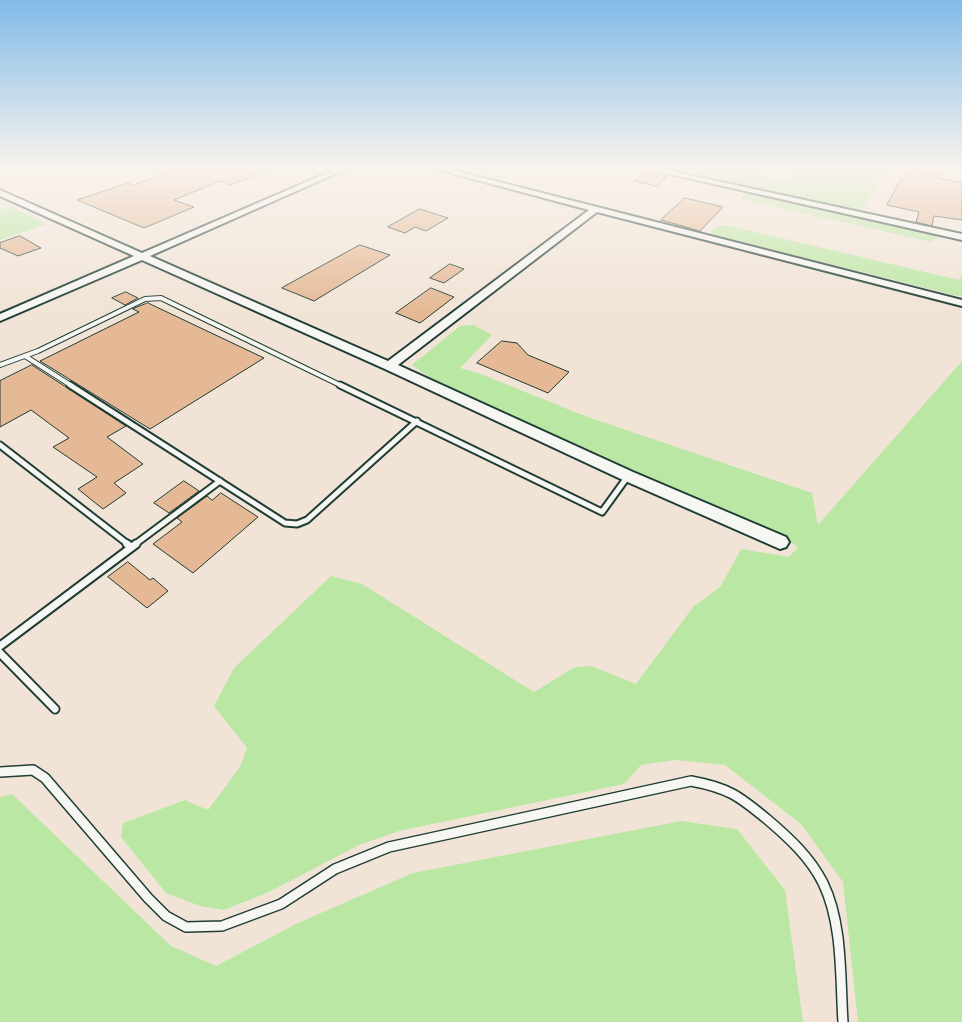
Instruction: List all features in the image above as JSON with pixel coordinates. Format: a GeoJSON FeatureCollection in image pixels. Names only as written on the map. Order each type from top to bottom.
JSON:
{"type":"FeatureCollection","features":[{"type":"Feature","properties":{"kind":"street"},"geometry":{"type":"LineString","coordinates":[[54,217],[389,366],[628,476],[780,542]]}},
{"type":"Feature","properties":{"kind":"street"},"geometry":{"type":"LineString","coordinates":[[0,318],[221,217]]}},
{"type":"Feature","properties":{"kind":"street"},"geometry":{"type":"LineString","coordinates":[[0,310],[228,217]]}},
{"type":"Feature","properties":{"kind":"street"},"geometry":{"type":"LineString","coordinates":[[389,366],[586,217]]}},
{"type":"Feature","properties":{"kind":"street"},"geometry":{"type":"LineString","coordinates":[[626,217],[962,303]]}},
{"type":"Feature","properties":{"kind":"street"},"geometry":{"type":"LineString","coordinates":[[869,217],[962,237]]}},
{"type":"Feature","properties":{"kind":"lane"},"geometry":{"type":"LineString","coordinates":[[0,365],[25,356],[145,299],[161,298],[602,512],[628,476]]}},
{"type":"Feature","properties":{"kind":"lane"},"geometry":{"type":"LineString","coordinates":[[25,356],[285,523],[297,524],[308,520],[417,421]]}},
{"type":"Feature","properties":{"kind":"lane"},"geometry":{"type":"LineString","coordinates":[[0,358],[6,362]]}},
{"type":"Feature","properties":{"kind":"lane"},"geometry":{"type":"LineString","coordinates":[[0,445],[131,547]]}},
{"type":"Feature","properties":{"kind":"lane"},"geometry":{"type":"LineString","coordinates":[[0,646],[220,481]]}},
{"type":"Feature","properties":{"kind":"lane"},"geometry":{"type":"LineString","coordinates":[[0,653],[55,709]]}},
{"type":"Feature","properties":{"kind":"lane"},"geometry":{"type":"LineString","coordinates":[[0,772],[32,770],[45,778],[148,898],[166,916],[186,927],[222,926],[252,916],[281,904],[335,869],[389,847],[691,781],[713,785],[738,795],[770,820],[792,840],[809,861],[822,883],[835,919],[843,1022]]}},
{"type":"Feature","properties":{"kind":"green space"},"geometry":{"type":"Polygon","coordinates":[[[0,217],[31,217],[46,224],[0,240],[0,217]]]}},
{"type":"Feature","properties":{"kind":"green space"},"geometry":{"type":"Polygon","coordinates":[[[819,217],[857,217],[926,232],[938,238],[931,242],[819,217]]]}},
{"type":"Feature","properties":{"kind":"green space"},"geometry":{"type":"Polygon","coordinates":[[[725,225],[959,280],[962,273],[962,297],[711,234],[713,229],[725,225]]]}},
{"type":"Feature","properties":{"kind":"green space"},"geometry":{"type":"Polygon","coordinates":[[[474,325],[492,335],[460,368],[478,373],[585,416],[812,493],[818,525],[962,361],[962,1022],[858,1022],[843,882],[801,824],[725,765],[675,760],[641,765],[624,784],[399,831],[359,845],[269,892],[224,910],[200,906],[166,893],[121,837],[123,823],[185,800],[208,810],[240,767],[247,748],[214,706],[234,668],[331,576],[362,584],[534,692],[575,667],[592,666],[636,684],[693,607],[721,586],[741,549],[789,557],[798,547],[775,532],[665,486],[438,384],[412,365],[460,326],[474,325]]]}},
{"type":"Feature","properties":{"kind":"green space"},"geometry":{"type":"Polygon","coordinates":[[[12,794],[171,946],[216,966],[298,923],[413,873],[681,821],[737,829],[785,890],[803,1022],[0,1022],[0,797],[12,794]]]}},
{"type":"Feature","properties":{"kind":"building"},"geometry":{"type":"Polygon","coordinates":[[[117,217],[171,217],[144,228],[117,217]]]}},
{"type":"Feature","properties":{"kind":"building"},"geometry":{"type":"Polygon","coordinates":[[[406,217],[448,218],[426,231],[415,227],[405,233],[388,227],[406,217]]]}},
{"type":"Feature","properties":{"kind":"building"},"geometry":{"type":"Polygon","coordinates":[[[665,217],[714,217],[700,231],[661,220],[665,217]]]}},
{"type":"Feature","properties":{"kind":"building"},"geometry":{"type":"Polygon","coordinates":[[[918,217],[934,217],[932,226],[916,222],[918,217]]]}},
{"type":"Feature","properties":{"kind":"building"},"geometry":{"type":"Polygon","coordinates":[[[939,217],[962,217],[962,220],[939,217]]]}},
{"type":"Feature","properties":{"kind":"building"},"geometry":{"type":"Polygon","coordinates":[[[20,236],[41,248],[18,256],[0,248],[0,243],[20,236]]]}},
{"type":"Feature","properties":{"kind":"building"},"geometry":{"type":"Polygon","coordinates":[[[360,245],[390,255],[314,301],[282,288],[360,245]]]}},
{"type":"Feature","properties":{"kind":"building"},"geometry":{"type":"Polygon","coordinates":[[[450,264],[464,269],[444,283],[430,278],[450,264]]]}},
{"type":"Feature","properties":{"kind":"building"},"geometry":{"type":"Polygon","coordinates":[[[431,288],[454,297],[420,323],[396,313],[431,288]]]}},
{"type":"Feature","properties":{"kind":"building"},"geometry":{"type":"Polygon","coordinates":[[[126,292],[138,298],[125,305],[112,298],[126,292]]]}},
{"type":"Feature","properties":{"kind":"building"},"geometry":{"type":"Polygon","coordinates":[[[148,303],[264,358],[150,429],[40,361],[139,312],[133,309],[148,303]]]}},
{"type":"Feature","properties":{"kind":"building"},"geometry":{"type":"Polygon","coordinates":[[[502,341],[517,343],[528,355],[569,372],[548,393],[477,363],[502,341]]]}},
{"type":"Feature","properties":{"kind":"building"},"geometry":{"type":"Polygon","coordinates":[[[32,365],[126,426],[107,437],[143,464],[114,483],[126,493],[103,509],[78,489],[97,477],[53,447],[69,438],[31,410],[0,427],[0,381],[32,365]]]}},
{"type":"Feature","properties":{"kind":"building"},"geometry":{"type":"Polygon","coordinates":[[[184,481],[199,491],[169,513],[154,503],[184,481]]]}},
{"type":"Feature","properties":{"kind":"building"},"geometry":{"type":"Polygon","coordinates":[[[221,493],[258,517],[193,573],[153,544],[182,522],[177,518],[207,496],[212,500],[221,493]]]}},
{"type":"Feature","properties":{"kind":"building"},"geometry":{"type":"Polygon","coordinates":[[[128,562],[150,580],[153,578],[168,591],[147,608],[108,577],[128,562]]]}}]}
